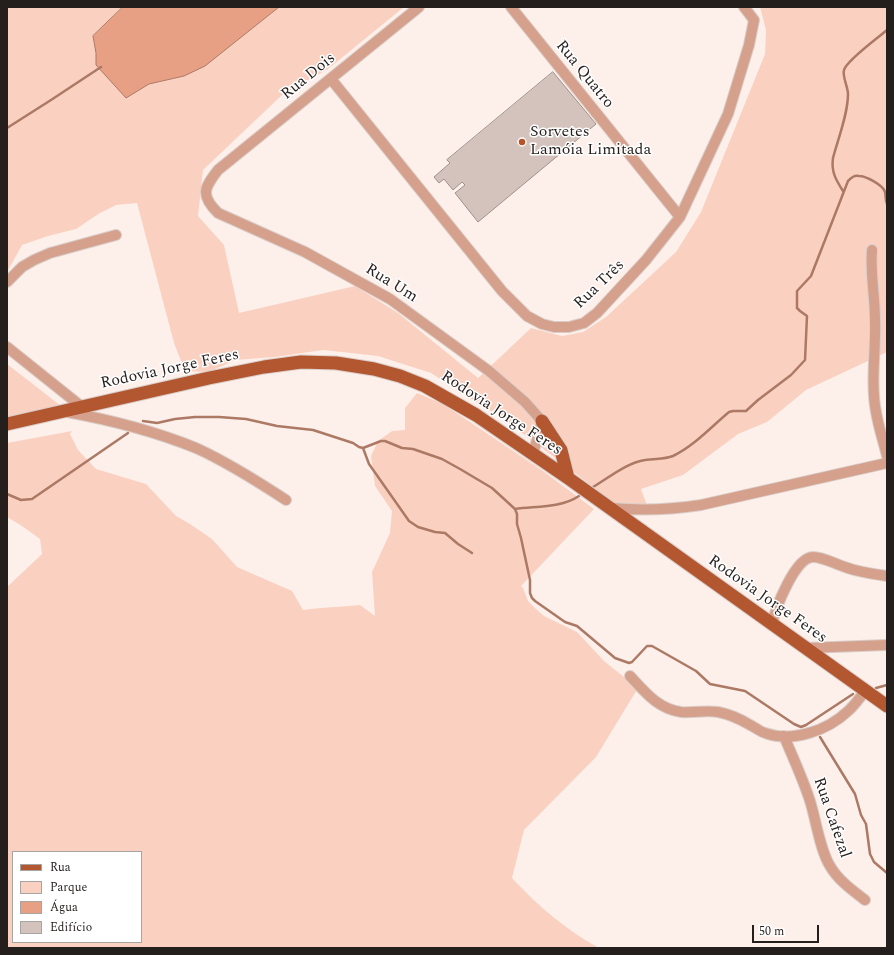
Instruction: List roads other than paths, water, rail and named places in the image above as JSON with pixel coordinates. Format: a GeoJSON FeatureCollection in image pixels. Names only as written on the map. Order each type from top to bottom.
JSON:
{"type":"FeatureCollection","features":[{"type":"Feature","properties":{"kind":"main road","name":"Rodovia Jorge Feres"},"geometry":{"type":"LineString","coordinates":[[7,424],[264,367],[301,362],[336,363],[374,369],[400,376],[425,386],[476,415],[568,478],[887,706]]}},
{"type":"Feature","properties":{"kind":"main road"},"geometry":{"type":"LineString","coordinates":[[542,421],[562,450],[568,478]]}},
{"type":"Feature","properties":{"kind":"street","name":"Rua Dois"},"geometry":{"type":"LineString","coordinates":[[218,170],[419,7]]}},
{"type":"Feature","properties":{"kind":"street","name":"Rua Quatro"},"geometry":{"type":"LineString","coordinates":[[511,7],[680,217]]}},
{"type":"Feature","properties":{"kind":"street","name":"Rua Três"},"geometry":{"type":"LineString","coordinates":[[331,79],[502,291],[527,316],[542,324],[554,327],[569,327],[584,322],[597,314],[646,260],[680,217],[728,114],[749,45],[754,20],[744,7]]}},
{"type":"Feature","properties":{"kind":"street","name":"Rua Um"},"geometry":{"type":"LineString","coordinates":[[218,170],[208,183],[206,190],[207,199],[218,213],[305,252],[390,299],[489,371],[525,402],[542,421]]}},
{"type":"Feature","properties":{"kind":"street"},"geometry":{"type":"LineString","coordinates":[[7,282],[22,267],[50,253],[116,235]]}},
{"type":"Feature","properties":{"kind":"street"},"geometry":{"type":"LineString","coordinates":[[872,250],[871,267],[875,318],[873,376],[874,398],[877,419],[887,456]]}},
{"type":"Feature","properties":{"kind":"street"},"geometry":{"type":"LineString","coordinates":[[7,347],[82,407]]}},
{"type":"Feature","properties":{"kind":"street"},"geometry":{"type":"LineString","coordinates":[[65,411],[109,420],[142,429],[196,449],[222,461],[286,500]]}},
{"type":"Feature","properties":{"kind":"street"},"geometry":{"type":"LineString","coordinates":[[533,454],[542,421]]}},
{"type":"Feature","properties":{"kind":"street"},"geometry":{"type":"LineString","coordinates":[[609,508],[653,511],[680,508],[751,494],[887,463]]}},
{"type":"Feature","properties":{"kind":"street"},"geometry":{"type":"LineString","coordinates":[[772,624],[780,598],[794,573],[807,558],[812,556],[817,557],[846,568],[887,576]]}},
{"type":"Feature","properties":{"kind":"street"},"geometry":{"type":"LineString","coordinates":[[806,648],[887,645]]}},
{"type":"Feature","properties":{"kind":"street"},"geometry":{"type":"LineString","coordinates":[[630,676],[654,702],[667,708],[682,712],[719,712],[740,719],[765,733],[784,736],[799,736],[828,725],[848,711],[866,690]]}},
{"type":"Feature","properties":{"kind":"street","name":"Rua Cafezal"},"geometry":{"type":"LineString","coordinates":[[784,736],[802,778],[810,801],[823,850],[829,865],[839,878],[865,900]]}},
{"type":"Feature","properties":{"kind":"water"},"geometry":{"type":"Polygon","coordinates":[[[123,7],[279,7],[205,66],[184,76],[149,84],[126,98],[96,65],[96,53],[93,36],[123,7]]]}},
{"type":"Feature","properties":{"kind":"waterway"},"geometry":{"type":"LineString","coordinates":[[843,191],[835,176],[833,158],[845,118],[848,102],[848,91],[844,70],[857,55],[887,30]]}},
{"type":"Feature","properties":{"kind":"waterway"},"geometry":{"type":"LineString","coordinates":[[7,128],[101,67]]}},
{"type":"Feature","properties":{"kind":"waterway"},"geometry":{"type":"LineString","coordinates":[[593,487],[631,464],[645,460],[669,457],[681,452],[695,442],[729,412],[746,411],[791,375],[805,360],[807,316],[797,308],[797,291],[811,276],[848,181],[857,176],[862,176],[874,181],[884,189],[887,204]]}},
{"type":"Feature","properties":{"kind":"waterway"},"geometry":{"type":"LineString","coordinates":[[143,421],[157,423],[195,417],[246,419],[277,426],[313,430],[353,443],[363,448],[381,441],[385,441],[402,448],[413,449],[442,459],[492,488],[515,509],[530,580],[530,593],[532,598],[565,622],[577,626],[615,658],[629,663],[632,662],[647,646],[652,646],[696,671],[710,684],[745,691],[794,724],[801,727],[853,694]]}},
{"type":"Feature","properties":{"kind":"waterway"},"geometry":{"type":"LineString","coordinates":[[7,494],[21,500],[32,499],[128,433]]}},
{"type":"Feature","properties":{"kind":"waterway"},"geometry":{"type":"LineString","coordinates":[[363,448],[369,464],[409,521],[418,527],[445,533],[472,553]]}},
{"type":"Feature","properties":{"kind":"waterway"},"geometry":{"type":"LineString","coordinates":[[515,509],[557,505],[579,496]]}},
{"type":"Feature","properties":{"kind":"waterway"},"geometry":{"type":"LineString","coordinates":[[876,688],[887,685]]}},
{"type":"Feature","properties":{"kind":"waterway"},"geometry":{"type":"LineString","coordinates":[[820,737],[855,794],[861,815],[866,824],[870,854],[874,862],[887,873]]}},
{"type":"Feature","properties":{"kind":"place","name":"Sorvetes Lamóia Limitada"},"geometry":{"type":"Point","coordinates":[522,142]}}]}
